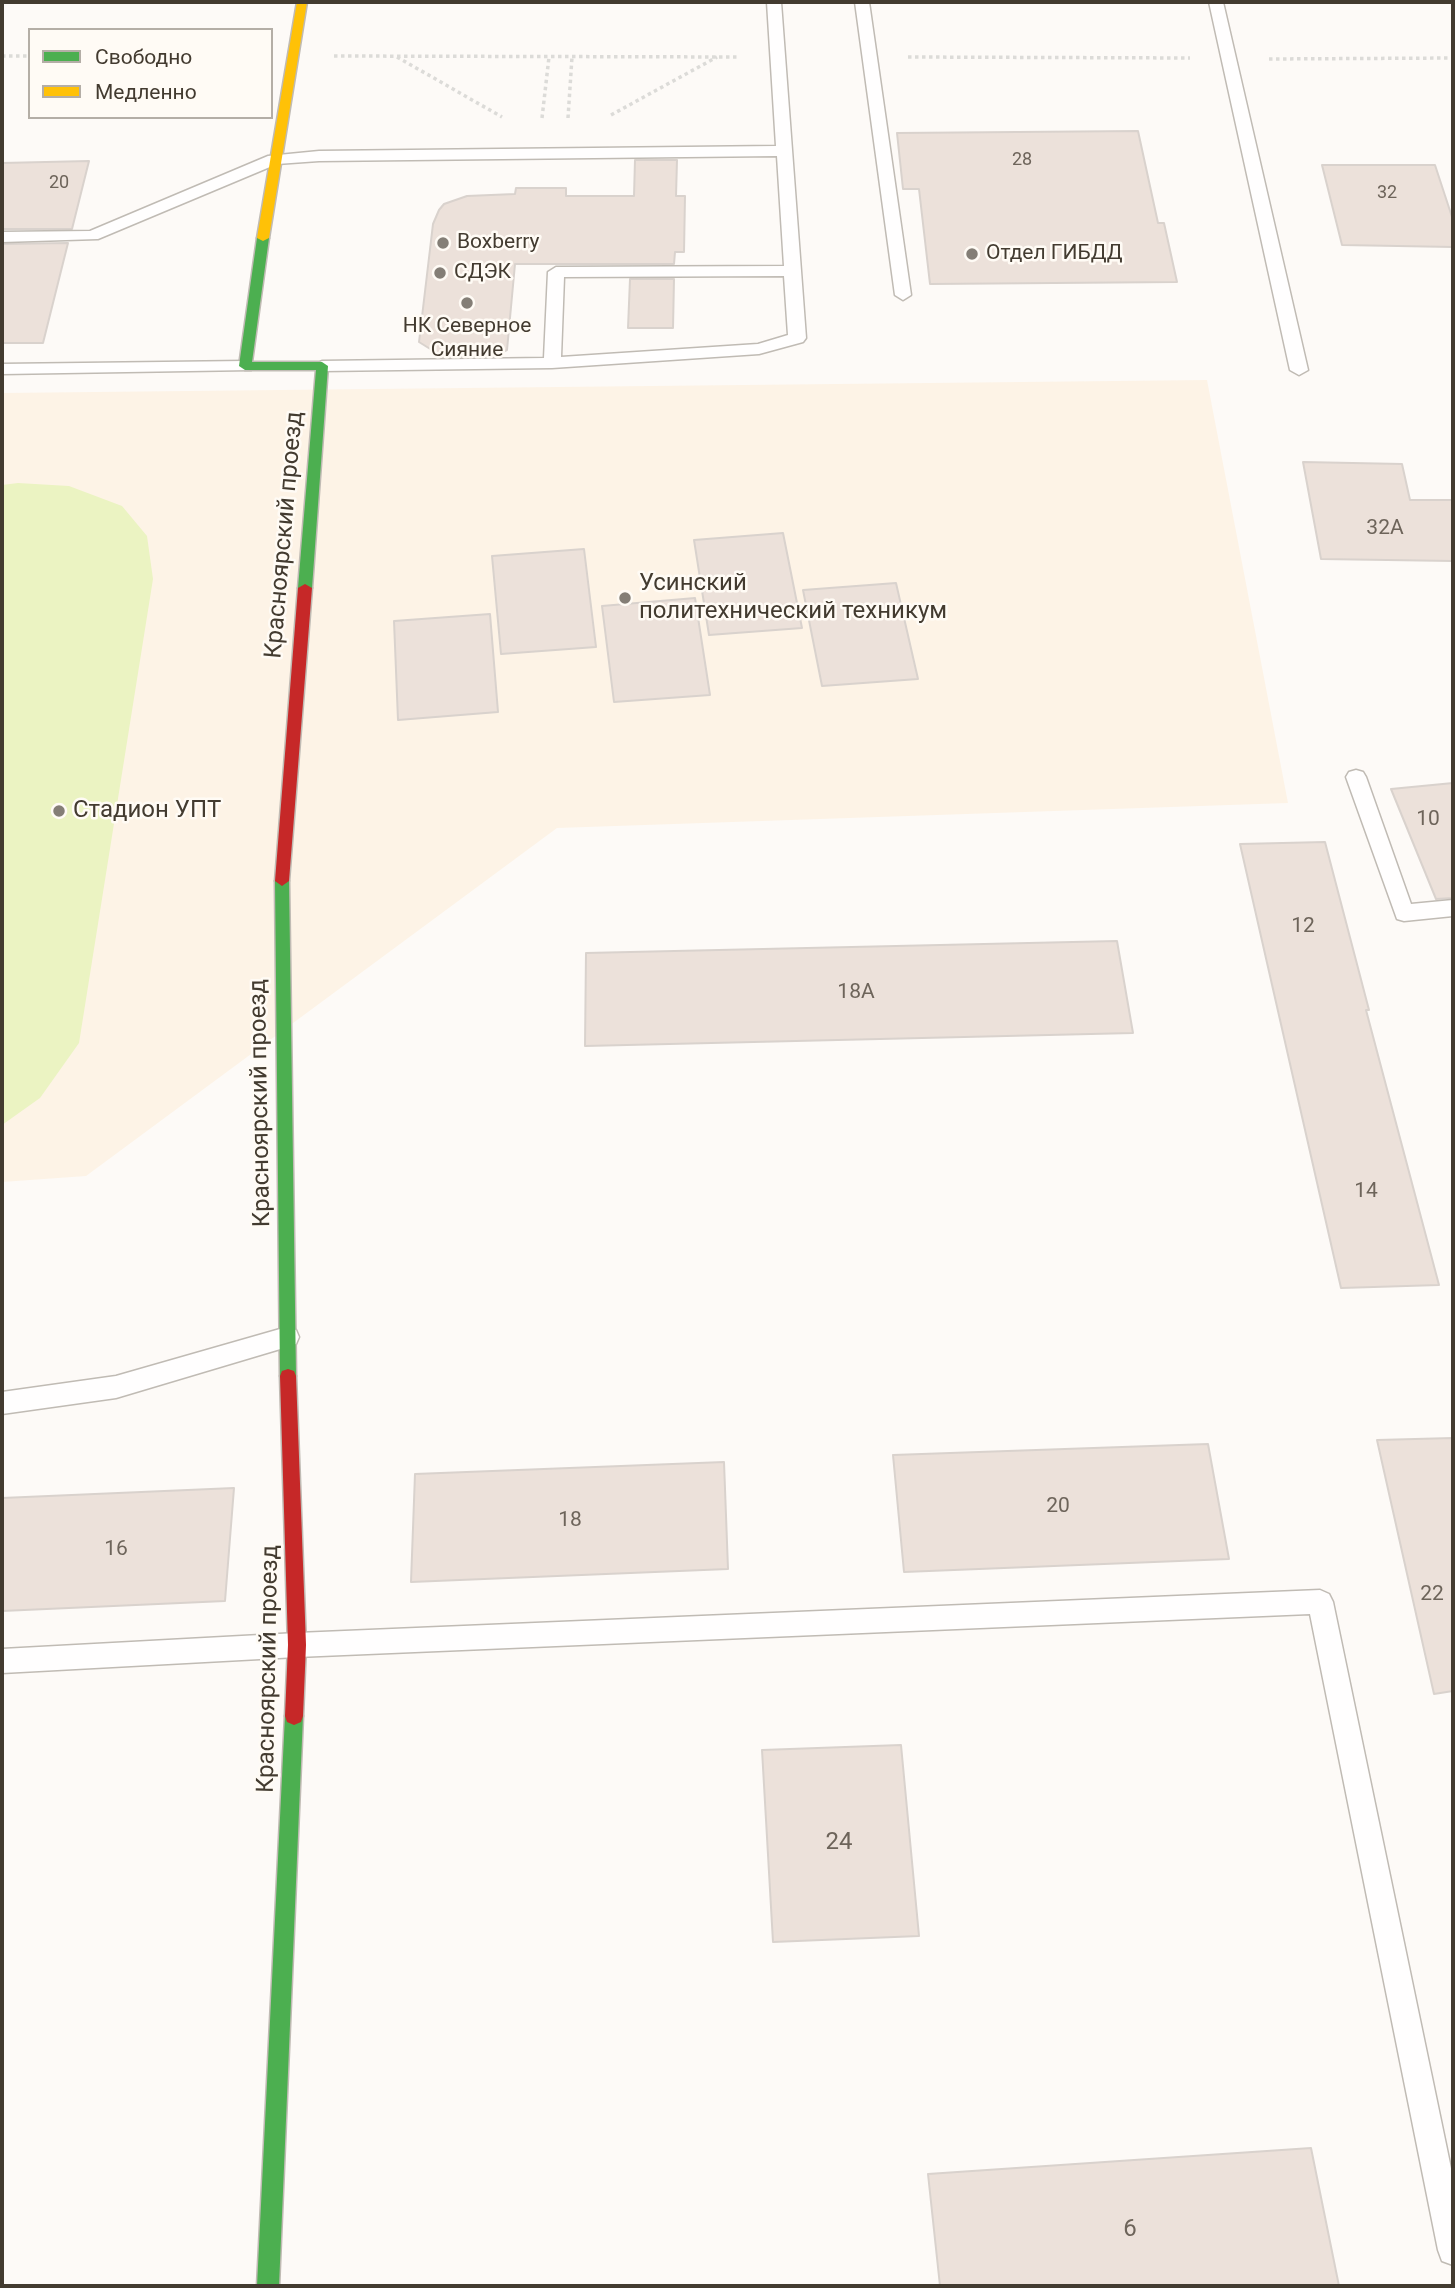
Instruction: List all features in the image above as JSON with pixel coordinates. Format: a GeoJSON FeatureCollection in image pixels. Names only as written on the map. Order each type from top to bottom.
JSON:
{"type":"FeatureCollection","features":[{"type":"Feature","properties":{"kind":"street"},"geometry":{"type":"LineString","coordinates":[[302,2],[274,159],[245,366],[322,366]]}},
{"type":"Feature","properties":{"kind":"street","name":"Красноярский проезд"},"geometry":{"type":"LineString","coordinates":[[268,2286],[297,1645],[287,1337],[281,899],[322,366]]}},
{"type":"Feature","properties":{"kind":"lane"},"geometry":{"type":"LineString","coordinates":[[322,366],[552,363],[759,349],[797,338],[774,2]]}},
{"type":"Feature","properties":{"kind":"lane"},"geometry":{"type":"LineString","coordinates":[[862,2],[903,295]]}},
{"type":"Feature","properties":{"kind":"lane"},"geometry":{"type":"LineString","coordinates":[[1216,2],[1299,370]]}},
{"type":"Feature","properties":{"kind":"lane"},"geometry":{"type":"LineString","coordinates":[[2,237],[92,236],[274,159],[540,146],[784,151]]}},
{"type":"Feature","properties":{"kind":"lane"},"geometry":{"type":"LineString","coordinates":[[552,363],[556,272],[792,271]]}},
{"type":"Feature","properties":{"kind":"lane"},"geometry":{"type":"LineString","coordinates":[[2,369],[245,366]]}},
{"type":"Feature","properties":{"kind":"lane"},"geometry":{"type":"LineString","coordinates":[[1356,776],[1404,913],[1453,908]]}},
{"type":"Feature","properties":{"kind":"lane"},"geometry":{"type":"LineString","coordinates":[[2,1403],[116,1387],[287,1337]]}},
{"type":"Feature","properties":{"kind":"lane"},"geometry":{"type":"LineString","coordinates":[[2,1661],[297,1645],[1320,1602],[1453,2250]]}},
{"type":"Feature","properties":{"kind":"path"},"geometry":{"type":"LineString","coordinates":[[2,56],[28,56]]}},
{"type":"Feature","properties":{"kind":"path"},"geometry":{"type":"LineString","coordinates":[[395,56],[540,146],[549,57]]}},
{"type":"Feature","properties":{"kind":"path"},"geometry":{"type":"LineString","coordinates":[[566,146],[572,57]]}},
{"type":"Feature","properties":{"kind":"path"},"geometry":{"type":"LineString","coordinates":[[566,146],[718,57]]}},
{"type":"Feature","properties":{"kind":"shaded area","name":"Усинский политехнический техникум"},"geometry":{"type":"Polygon","coordinates":[[[1207,380],[1288,803],[557,828],[86,1176],[2,1182],[2,393],[1207,380]]]}},
{"type":"Feature","properties":{"kind":"green space","name":"Стадион УПТ"},"geometry":{"type":"Polygon","coordinates":[[[18,483],[69,486],[122,506],[147,536],[153,579],[79,1043],[40,1098],[2,1125],[2,485],[18,483]]]}},
{"type":"Feature","properties":{"kind":"building"},"geometry":{"type":"Polygon","coordinates":[[[1138,131],[1158,223],[1164,223],[1177,282],[930,284],[919,189],[903,189],[897,133],[1138,131]]]}},
{"type":"Feature","properties":{"kind":"building","name":"НК Северное Сияние"},"geometry":{"type":"Polygon","coordinates":[[[635,160],[677,160],[676,196],[685,196],[684,252],[675,252],[674,264],[515,264],[507,350],[494,356],[443,357],[419,342],[433,224],[444,204],[467,196],[515,194],[516,188],[566,188],[566,196],[634,196],[635,160]]]}},
{"type":"Feature","properties":{"kind":"building"},"geometry":{"type":"Polygon","coordinates":[[[89,161],[72,229],[2,229],[2,163],[89,161]]]}},
{"type":"Feature","properties":{"kind":"building"},"geometry":{"type":"Polygon","coordinates":[[[1322,165],[1435,165],[1453,220],[1453,247],[1342,245],[1322,165]]]}},
{"type":"Feature","properties":{"kind":"building"},"geometry":{"type":"Polygon","coordinates":[[[68,243],[43,343],[2,343],[2,244],[68,243]]]}},
{"type":"Feature","properties":{"kind":"building"},"geometry":{"type":"Polygon","coordinates":[[[630,279],[674,279],[673,328],[628,328],[630,279]]]}},
{"type":"Feature","properties":{"kind":"building"},"geometry":{"type":"Polygon","coordinates":[[[1303,462],[1402,464],[1410,500],[1453,500],[1453,561],[1321,559],[1303,462]]]}},
{"type":"Feature","properties":{"kind":"building"},"geometry":{"type":"Polygon","coordinates":[[[783,533],[802,628],[709,635],[694,540],[783,533]]]}},
{"type":"Feature","properties":{"kind":"building"},"geometry":{"type":"Polygon","coordinates":[[[584,549],[596,647],[501,654],[492,556],[584,549]]]}},
{"type":"Feature","properties":{"kind":"building"},"geometry":{"type":"Polygon","coordinates":[[[896,583],[918,679],[822,686],[803,590],[896,583]]]}},
{"type":"Feature","properties":{"kind":"building"},"geometry":{"type":"Polygon","coordinates":[[[695,598],[710,695],[614,702],[602,606],[695,598]]]}},
{"type":"Feature","properties":{"kind":"building"},"geometry":{"type":"Polygon","coordinates":[[[490,614],[498,712],[398,720],[394,621],[490,614]]]}},
{"type":"Feature","properties":{"kind":"building"},"geometry":{"type":"Polygon","coordinates":[[[1453,783],[1453,898],[1436,899],[1391,789],[1453,783]]]}},
{"type":"Feature","properties":{"kind":"building"},"geometry":{"type":"Polygon","coordinates":[[[1325,842],[1369,1010],[1366,1010],[1439,1285],[1341,1288],[1240,844],[1325,842]]]}},
{"type":"Feature","properties":{"kind":"building"},"geometry":{"type":"Polygon","coordinates":[[[1117,941],[1133,1033],[585,1046],[586,953],[1117,941]]]}},
{"type":"Feature","properties":{"kind":"building"},"geometry":{"type":"Polygon","coordinates":[[[1453,1438],[1453,1691],[1434,1694],[1377,1440],[1453,1438]]]}},
{"type":"Feature","properties":{"kind":"building"},"geometry":{"type":"Polygon","coordinates":[[[1208,1444],[1229,1559],[904,1572],[893,1455],[1208,1444]]]}},
{"type":"Feature","properties":{"kind":"building"},"geometry":{"type":"Polygon","coordinates":[[[724,1462],[728,1569],[411,1582],[415,1474],[724,1462]]]}},
{"type":"Feature","properties":{"kind":"building"},"geometry":{"type":"Polygon","coordinates":[[[234,1488],[225,1601],[2,1611],[2,1498],[234,1488]]]}},
{"type":"Feature","properties":{"kind":"building"},"geometry":{"type":"Polygon","coordinates":[[[901,1745],[919,1936],[773,1942],[762,1750],[901,1745]]]}},
{"type":"Feature","properties":{"kind":"building"},"geometry":{"type":"Polygon","coordinates":[[[1311,2148],[1339,2286],[940,2286],[928,2174],[1311,2148]]]}},
{"type":"Feature","properties":{"kind":"traffic: fast"},"geometry":{"type":"LineString","coordinates":[[263,238],[245,366],[322,366],[305,588]]}},
{"type":"Feature","properties":{"kind":"traffic: fast"},"geometry":{"type":"LineString","coordinates":[[282,881],[288,1376]]}},
{"type":"Feature","properties":{"kind":"traffic: fast"},"geometry":{"type":"LineString","coordinates":[[268,2286],[294,1716]]}},
{"type":"Feature","properties":{"kind":"traffic: slow"},"geometry":{"type":"LineString","coordinates":[[263,238],[302,2]]}},
{"type":"Feature","properties":{"kind":"traffic: jam"},"geometry":{"type":"LineString","coordinates":[[282,881],[305,588]]}},
{"type":"Feature","properties":{"kind":"traffic: jam"},"geometry":{"type":"LineString","coordinates":[[288,1376],[297,1645],[294,1716]]}},
{"type":"Feature","properties":{"kind":"place","name":"Boxberry"},"geometry":{"type":"Point","coordinates":[443,243]}},
{"type":"Feature","properties":{"kind":"place","name":"Отдел ГИБДД"},"geometry":{"type":"Point","coordinates":[972,254]}},
{"type":"Feature","properties":{"kind":"place","name":"СДЭК"},"geometry":{"type":"Point","coordinates":[440,273]}},
{"type":"Feature","properties":{"kind":"place","name":"НК Северное Сияние"},"geometry":{"type":"Point","coordinates":[467,303]}},
{"type":"Feature","properties":{"kind":"place","name":"Усинский политехнический техникум"},"geometry":{"type":"Point","coordinates":[625,598]}},
{"type":"Feature","properties":{"kind":"place","name":"Стадион УПТ"},"geometry":{"type":"Point","coordinates":[59,811]}}]}
